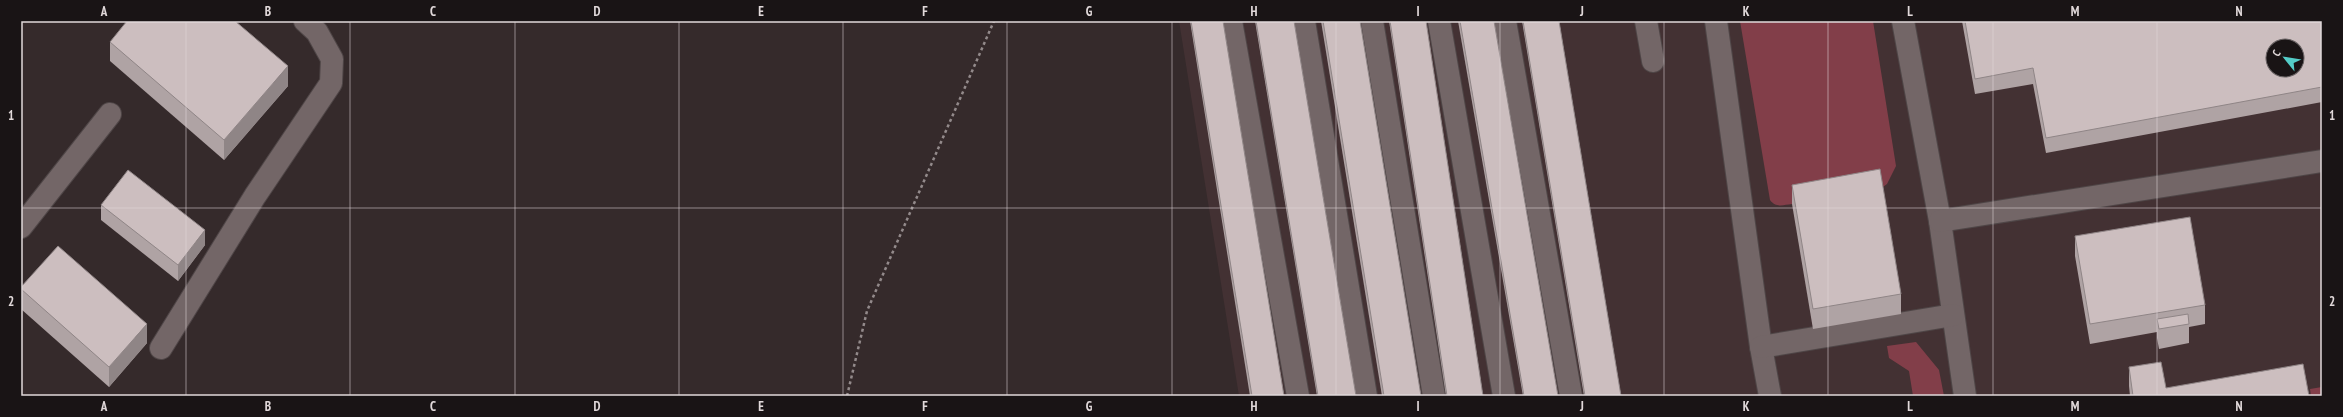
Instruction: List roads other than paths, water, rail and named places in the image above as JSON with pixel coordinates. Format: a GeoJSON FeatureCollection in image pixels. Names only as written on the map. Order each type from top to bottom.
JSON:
{"type":"FeatureCollection","features":[{"type":"Feature","properties":{"kind":"lane"},"geometry":{"type":"LineString","coordinates":[[161,348],[255,196],[331,83],[332,59],[317,32],[305,21]]}},
{"type":"Feature","properties":{"kind":"lane"},"geometry":{"type":"LineString","coordinates":[[1231,21],[1298,396]]}},
{"type":"Feature","properties":{"kind":"lane"},"geometry":{"type":"LineString","coordinates":[[1304,21],[1366,396]]}},
{"type":"Feature","properties":{"kind":"lane"},"geometry":{"type":"LineString","coordinates":[[1372,21],[1434,396]]}},
{"type":"Feature","properties":{"kind":"lane"},"geometry":{"type":"LineString","coordinates":[[1439,21],[1504,396]]}},
{"type":"Feature","properties":{"kind":"lane"},"geometry":{"type":"LineString","coordinates":[[1505,21],[1571,396]]}},
{"type":"Feature","properties":{"kind":"lane"},"geometry":{"type":"LineString","coordinates":[[1646,21],[1653,61]]}},
{"type":"Feature","properties":{"kind":"lane"},"geometry":{"type":"LineString","coordinates":[[1716,21],[1761,347],[1770,396]]}},
{"type":"Feature","properties":{"kind":"lane"},"geometry":{"type":"LineString","coordinates":[[1903,21],[1940,221],[1965,396]]}},
{"type":"Feature","properties":{"kind":"lane"},"geometry":{"type":"LineString","coordinates":[[21,227],[110,114]]}},
{"type":"Feature","properties":{"kind":"lane"},"geometry":{"type":"LineString","coordinates":[[1940,221],[2322,163]]}},
{"type":"Feature","properties":{"kind":"lane"},"geometry":{"type":"LineString","coordinates":[[1761,347],[1953,315]]}}]}
